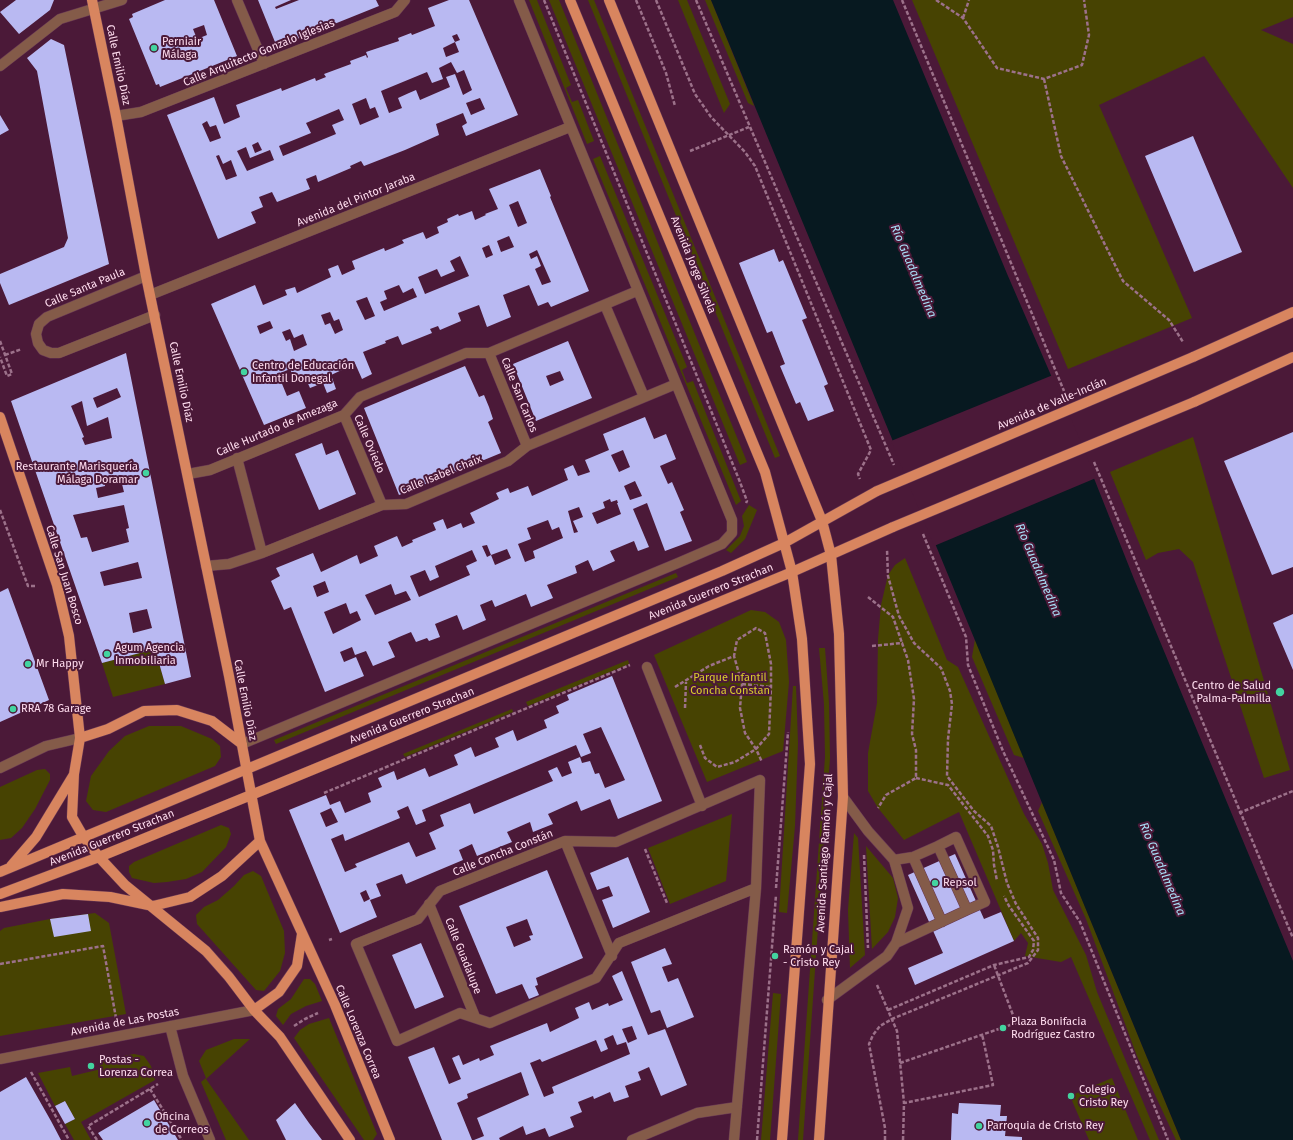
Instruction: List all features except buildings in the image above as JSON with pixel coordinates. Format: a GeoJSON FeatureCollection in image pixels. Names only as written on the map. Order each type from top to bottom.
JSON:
{"type":"FeatureCollection","features":[{"type":"Feature","properties":{"kind":"main road","name":"Avenida Jorge Silvela"},"geometry":{"type":"LineString","coordinates":[[570,0],[765,472],[784,542]]}},
{"type":"Feature","properties":{"kind":"main road","name":"Avenida Jorge Silvela"},"geometry":{"type":"LineString","coordinates":[[608,0],[822,522]]}},
{"type":"Feature","properties":{"kind":"main road","name":"Calle Emilio Díaz"},"geometry":{"type":"LineString","coordinates":[[93,4],[146,276],[188,474],[242,744],[250,795]]}},
{"type":"Feature","properties":{"kind":"main road","name":"Avenida de Valle-Inclán"},"geometry":{"type":"LineString","coordinates":[[822,522],[877,491],[1193,357],[1293,312]]}},
{"type":"Feature","properties":{"kind":"main road"},"geometry":{"type":"LineString","coordinates":[[831,555],[892,527],[1194,402],[1293,357]]}},
{"type":"Feature","properties":{"kind":"main road","name":"Calle San Juan Bosco"},"geometry":{"type":"LineString","coordinates":[[0,417],[57,586],[70,644],[80,738],[74,774],[72,816],[83,836],[99,857]]}},
{"type":"Feature","properties":{"kind":"main road","name":"Avenida Guerrero Strachan"},"geometry":{"type":"LineString","coordinates":[[4,870],[714,574],[784,542],[822,522]]}},
{"type":"Feature","properties":{"kind":"main road","name":"Avenida Santiago Ramón y Cajal"},"geometry":{"type":"LineString","coordinates":[[819,1140],[827,1000],[843,797],[839,634],[831,555],[822,522]]}},
{"type":"Feature","properties":{"kind":"main road","name":"Avenida Santiago Ramón y Cajal"},"geometry":{"type":"LineString","coordinates":[[782,1140],[810,764],[802,639],[792,572],[784,542]]}},
{"type":"Feature","properties":{"kind":"main road","name":"Avenida Guerrero Strachan"},"geometry":{"type":"LineString","coordinates":[[0,894],[99,857],[831,555]]}},
{"type":"Feature","properties":{"kind":"main road"},"geometry":{"type":"LineString","coordinates":[[80,738],[108,729],[144,711],[177,710],[212,722],[242,744]]}},
{"type":"Feature","properties":{"kind":"main road"},"geometry":{"type":"LineString","coordinates":[[4,870],[36,837],[74,774]]}},
{"type":"Feature","properties":{"kind":"main road","name":"Calle Lorenza Correa"},"geometry":{"type":"LineString","coordinates":[[250,795],[260,841],[337,1011],[390,1140]]}},
{"type":"Feature","properties":{"kind":"main road"},"geometry":{"type":"LineString","coordinates":[[0,907],[63,894],[110,897],[153,906],[190,897],[222,876],[238,859],[260,841]]}},
{"type":"Feature","properties":{"kind":"main road"},"geometry":{"type":"LineString","coordinates":[[99,857],[125,885],[153,906],[206,951],[229,977],[254,1010],[280,1037],[350,1140]]}},
{"type":"Feature","properties":{"kind":"main road"},"geometry":{"type":"LineString","coordinates":[[254,1010],[279,992],[297,966],[302,934]]}},
{"type":"Feature","properties":{"kind":"street"},"geometry":{"type":"LineString","coordinates":[[0,66],[60,19],[93,4],[122,0]]}},
{"type":"Feature","properties":{"kind":"street"},"geometry":{"type":"LineString","coordinates":[[237,0],[264,64]]}},
{"type":"Feature","properties":{"kind":"street","name":"Calle Arquitecto Gonzalo Iglesias"},"geometry":{"type":"LineString","coordinates":[[116,116],[141,112],[395,12],[405,0]]}},
{"type":"Feature","properties":{"kind":"street"},"geometry":{"type":"LineString","coordinates":[[242,744],[678,563],[722,544],[732,533],[732,520],[519,0]]}},
{"type":"Feature","properties":{"kind":"street","name":"Avenida del Pintor Jaraba"},"geometry":{"type":"LineString","coordinates":[[150,295],[570,127]]}},
{"type":"Feature","properties":{"kind":"street","name":"Calle Santa Paula"},"geometry":{"type":"LineString","coordinates":[[146,276],[47,317],[39,324],[36,334],[38,342],[43,350],[51,353],[59,353],[155,315]]}},
{"type":"Feature","properties":{"kind":"street","name":"Calle Hurtado de Amezaga"},"geometry":{"type":"LineString","coordinates":[[188,474],[210,470],[344,415],[360,397],[466,353],[489,353],[637,291]]}},
{"type":"Feature","properties":{"kind":"street"},"geometry":{"type":"LineString","coordinates":[[605,305],[644,397]]}},
{"type":"Feature","properties":{"kind":"street","name":"Calle San Carlos"},"geometry":{"type":"LineString","coordinates":[[489,353],[526,446]]}},
{"type":"Feature","properties":{"kind":"street","name":"Calle Isabel Chaix"},"geometry":{"type":"LineString","coordinates":[[206,566],[229,564],[262,553],[382,505],[406,504],[508,461],[526,446],[676,384]]}},
{"type":"Feature","properties":{"kind":"street","name":"Calle Oviedo"},"geometry":{"type":"LineString","coordinates":[[344,415],[382,505]]}},
{"type":"Feature","properties":{"kind":"street"},"geometry":{"type":"LineString","coordinates":[[237,458],[262,553]]}},
{"type":"Feature","properties":{"kind":"street"},"geometry":{"type":"LineString","coordinates":[[647,667],[702,806]]}},
{"type":"Feature","properties":{"kind":"street"},"geometry":{"type":"LineString","coordinates":[[0,768],[46,746],[80,738]]}},
{"type":"Feature","properties":{"kind":"street"},"geometry":{"type":"LineString","coordinates":[[734,1140],[756,888],[760,780]]}},
{"type":"Feature","properties":{"kind":"street","name":"Calle Concha Constán"},"geometry":{"type":"LineString","coordinates":[[475,1017],[460,1012],[397,1041],[356,944],[418,919],[440,891],[565,840],[616,842],[760,780]]}},
{"type":"Feature","properties":{"kind":"street"},"geometry":{"type":"LineString","coordinates":[[827,1000],[887,956],[896,943],[908,908],[894,860],[868,831],[843,797]]}},
{"type":"Feature","properties":{"kind":"street"},"geometry":{"type":"LineString","coordinates":[[894,860],[912,857],[956,837],[986,902],[896,943]]}},
{"type":"Feature","properties":{"kind":"street"},"geometry":{"type":"LineString","coordinates":[[565,840],[612,956]]}},
{"type":"Feature","properties":{"kind":"street"},"geometry":{"type":"LineString","coordinates":[[938,846],[967,910]]}},
{"type":"Feature","properties":{"kind":"street"},"geometry":{"type":"LineString","coordinates":[[912,857],[942,922]]}},
{"type":"Feature","properties":{"kind":"street"},"geometry":{"type":"LineString","coordinates":[[475,1017],[490,1023],[596,978],[612,956],[619,943],[756,888]]}},
{"type":"Feature","properties":{"kind":"street","name":"Calle Guadalupe"},"geometry":{"type":"LineString","coordinates":[[429,904],[475,1017]]}},
{"type":"Feature","properties":{"kind":"street","name":"Avenida de Las Postas"},"geometry":{"type":"LineString","coordinates":[[0,1059],[254,1010]]}},
{"type":"Feature","properties":{"kind":"street"},"geometry":{"type":"LineString","coordinates":[[170,1026],[183,1076],[210,1140]]}},
{"type":"Feature","properties":{"kind":"street"},"geometry":{"type":"LineString","coordinates":[[632,1140],[697,1113],[737,1107]]}},
{"type":"Feature","properties":{"kind":"path"},"geometry":{"type":"LineString","coordinates":[[544,0],[748,501],[732,520]]}},
{"type":"Feature","properties":{"kind":"path"},"geometry":{"type":"LineString","coordinates":[[636,0],[666,73],[675,106]]}},
{"type":"Feature","properties":{"kind":"path"},"geometry":{"type":"LineString","coordinates":[[656,0],[695,94],[711,117],[745,152],[755,166],[871,450],[858,474],[866,496]]}},
{"type":"Feature","properties":{"kind":"path"},"geometry":{"type":"LineString","coordinates":[[696,0],[749,126],[847,350]]}},
{"type":"Feature","properties":{"kind":"path"},"geometry":{"type":"LineString","coordinates":[[902,0],[1019,282]]}},
{"type":"Feature","properties":{"kind":"path"},"geometry":{"type":"LineString","coordinates":[[936,0],[963,18],[996,68],[1044,79],[1082,65],[1089,35],[1084,0]]}},
{"type":"Feature","properties":{"kind":"path"},"geometry":{"type":"LineString","coordinates":[[963,18],[969,0]]}},
{"type":"Feature","properties":{"kind":"path"},"geometry":{"type":"LineString","coordinates":[[1044,79],[1061,156],[1123,281],[1169,320],[1193,357]]}},
{"type":"Feature","properties":{"kind":"path"},"geometry":{"type":"LineString","coordinates":[[689,151],[749,126]]}},
{"type":"Feature","properties":{"kind":"path"},"geometry":{"type":"LineString","coordinates":[[0,341],[12,374],[7,376],[0,357]]}},
{"type":"Feature","properties":{"kind":"path"},"geometry":{"type":"LineString","coordinates":[[0,510],[28,586],[36,586]]}},
{"type":"Feature","properties":{"kind":"path"},"geometry":{"type":"LineString","coordinates":[[882,532],[887,547],[888,576],[899,616],[914,643],[941,668],[950,691],[952,704],[948,739],[947,776],[974,811],[991,826],[1007,883],[1016,904],[1038,938],[1038,950],[1028,963],[892,1019],[880,1026],[873,1035],[869,1044],[885,1128],[885,1140]]}},
{"type":"Feature","properties":{"kind":"path"},"geometry":{"type":"LineString","coordinates":[[1136,564],[1239,813],[1293,938]]}},
{"type":"Feature","properties":{"kind":"path"},"geometry":{"type":"LineString","coordinates":[[868,597],[893,617],[908,660],[914,699],[912,734],[916,750],[916,778],[886,795],[878,808]]}},
{"type":"Feature","properties":{"kind":"path"},"geometry":{"type":"LineString","coordinates":[[699,744],[705,758],[717,767],[735,762],[756,749],[769,734],[771,664],[764,633],[756,628],[737,640],[734,656],[742,684],[740,708],[745,733],[756,749],[762,760],[760,780]]}},
{"type":"Feature","properties":{"kind":"path"},"geometry":{"type":"LineString","coordinates":[[966,637],[968,665],[1003,751],[1054,860],[1060,893],[1080,922],[1168,1140]]}},
{"type":"Feature","properties":{"kind":"path"},"geometry":{"type":"LineString","coordinates":[[872,646],[902,643]]}},
{"type":"Feature","properties":{"kind":"path"},"geometry":{"type":"LineString","coordinates":[[688,714],[684,707],[686,681],[709,666],[734,656]]}},
{"type":"Feature","properties":{"kind":"path"},"geometry":{"type":"LineString","coordinates":[[324,793],[643,658],[647,667]]}},
{"type":"Feature","properties":{"kind":"path"},"geometry":{"type":"LineString","coordinates":[[742,684],[771,687]]}},
{"type":"Feature","properties":{"kind":"path"},"geometry":{"type":"LineString","coordinates":[[1239,813],[1293,791]]}},
{"type":"Feature","properties":{"kind":"path"},"geometry":{"type":"LineString","coordinates":[[644,846],[661,892],[669,907]]}},
{"type":"Feature","properties":{"kind":"path"},"geometry":{"type":"LineString","coordinates":[[864,851],[868,952]]}},
{"type":"Feature","properties":{"kind":"path"},"geometry":{"type":"LineString","coordinates":[[328,940],[332,939]]}},
{"type":"Feature","properties":{"kind":"path"},"geometry":{"type":"LineString","coordinates":[[0,964],[103,946],[116,1019]]}},
{"type":"Feature","properties":{"kind":"path"},"geometry":{"type":"LineString","coordinates":[[900,1062],[1016,1023],[994,965]]}},
{"type":"Feature","properties":{"kind":"path"},"geometry":{"type":"LineString","coordinates":[[876,983],[897,1031],[904,1103],[903,1140]]}},
{"type":"Feature","properties":{"kind":"path"},"geometry":{"type":"LineString","coordinates":[[292,1028],[305,1019],[321,1012]]}},
{"type":"Feature","properties":{"kind":"path"},"geometry":{"type":"LineString","coordinates":[[904,1103],[993,1086],[982,1034]]}},
{"type":"Feature","properties":{"kind":"path"},"geometry":{"type":"LineString","coordinates":[[29,1069],[69,1140]]}},
{"type":"Feature","properties":{"kind":"path"},"geometry":{"type":"LineString","coordinates":[[97,1140],[88,1126],[158,1084]]}},
{"type":"Feature","properties":{"kind":"path"},"geometry":{"type":"LineString","coordinates":[[150,1089],[182,1140]]}},
{"type":"Feature","properties":{"kind":"green space"},"geometry":{"type":"Polygon","coordinates":[[[529,0],[537,0],[571,85],[566,88],[572,102],[578,100],[594,141],[587,144],[529,0]]]}},
{"type":"Feature","properties":{"kind":"green space"},"geometry":{"type":"Polygon","coordinates":[[[549,0],[559,0],[747,462],[740,465],[549,0]]]}},
{"type":"Feature","properties":{"kind":"green space"},"geometry":{"type":"Polygon","coordinates":[[[588,0],[594,0],[780,456],[775,458],[588,0]]]}},
{"type":"Feature","properties":{"kind":"green space"},"geometry":{"type":"Polygon","coordinates":[[[678,0],[687,0],[730,104],[724,113],[678,0]]]}},
{"type":"Feature","properties":{"kind":"green space"},"geometry":{"type":"Polygon","coordinates":[[[705,0],[711,0],[754,106],[748,103],[705,0]]]}},
{"type":"Feature","properties":{"kind":"green space"},"geometry":{"type":"Polygon","coordinates":[[[912,0],[1293,0],[1293,17],[1261,30],[1293,44],[1293,188],[1204,56],[1099,105],[1192,318],[1068,369],[912,0]]]}},
{"type":"Feature","properties":{"kind":"green space"},"geometry":{"type":"Polygon","coordinates":[[[600,156],[687,367],[682,370],[687,383],[693,381],[741,501],[736,505],[593,159],[600,156]]]}},
{"type":"Feature","properties":{"kind":"green space"},"geometry":{"type":"Polygon","coordinates":[[[1193,437],[1290,770],[1264,778],[1193,562],[1179,549],[1158,553],[1146,560],[1110,472],[1193,437]]]}},
{"type":"Feature","properties":{"kind":"green space"},"geometry":{"type":"Polygon","coordinates":[[[749,505],[757,510],[745,539],[731,553],[726,550],[740,536],[744,526],[742,516],[749,505]]]}},
{"type":"Feature","properties":{"kind":"green space"},"geometry":{"type":"Polygon","coordinates":[[[905,558],[947,660],[958,667],[1024,814],[1042,844],[1048,863],[1053,890],[1086,955],[1097,992],[1159,1140],[1150,1140],[1071,957],[1061,962],[1025,956],[1028,943],[1021,933],[1014,941],[959,812],[904,840],[878,808],[868,791],[868,753],[877,703],[878,639],[881,605],[888,575],[895,565],[905,558]]]}},
{"type":"Feature","properties":{"kind":"green space"},"geometry":{"type":"Polygon","coordinates":[[[676,573],[678,577],[276,744],[274,740],[676,573]]]}},
{"type":"Feature","properties":{"kind":"green space","name":"Parque Infantil Concha Constan"},"geometry":{"type":"Polygon","coordinates":[[[751,610],[765,612],[779,622],[786,640],[789,682],[783,751],[707,782],[654,655],[751,610]]]}},
{"type":"Feature","properties":{"kind":"green space"},"geometry":{"type":"Polygon","coordinates":[[[975,639],[1024,758],[1014,755],[972,657],[975,639]]]}},
{"type":"Feature","properties":{"kind":"green space"},"geometry":{"type":"Polygon","coordinates":[[[819,648],[825,648],[829,703],[830,758],[803,1140],[798,1140],[825,757],[824,704],[819,648]]]}},
{"type":"Feature","properties":{"kind":"green space"},"geometry":{"type":"Polygon","coordinates":[[[155,649],[165,684],[113,697],[102,663],[155,649]]]}},
{"type":"Feature","properties":{"kind":"green space"},"geometry":{"type":"Polygon","coordinates":[[[628,660],[629,664],[528,706],[526,702],[628,660]]]}},
{"type":"Feature","properties":{"kind":"green space"},"geometry":{"type":"Polygon","coordinates":[[[793,686],[796,686],[798,743],[795,826],[787,913],[779,912],[793,686]]]}},
{"type":"Feature","properties":{"kind":"green space"},"geometry":{"type":"Polygon","coordinates":[[[512,709],[513,712],[405,757],[403,754],[512,709]]]}},
{"type":"Feature","properties":{"kind":"green space"},"geometry":{"type":"Polygon","coordinates":[[[149,726],[181,726],[212,739],[220,746],[221,757],[215,766],[106,812],[93,810],[86,801],[91,776],[109,751],[125,736],[149,726]]]}},
{"type":"Feature","properties":{"kind":"green space"},"geometry":{"type":"Polygon","coordinates":[[[45,769],[50,774],[50,780],[35,809],[22,828],[11,838],[0,840],[0,787],[37,770],[45,769]]]}},
{"type":"Feature","properties":{"kind":"green space"},"geometry":{"type":"Polygon","coordinates":[[[1042,802],[1181,1140],[1176,1140],[1137,1056],[1086,919],[1038,811],[1042,802]]]}},
{"type":"Feature","properties":{"kind":"green space"},"geometry":{"type":"Polygon","coordinates":[[[732,814],[726,881],[670,904],[648,848],[732,814]]]}},
{"type":"Feature","properties":{"kind":"green space"},"geometry":{"type":"Polygon","coordinates":[[[221,825],[229,828],[231,834],[226,847],[202,872],[186,879],[167,882],[154,883],[132,878],[129,872],[129,866],[134,862],[221,825]]]}},
{"type":"Feature","properties":{"kind":"green space"},"geometry":{"type":"Polygon","coordinates":[[[854,833],[858,838],[865,955],[850,968],[848,910],[854,833]]]}},
{"type":"Feature","properties":{"kind":"green space"},"geometry":{"type":"Polygon","coordinates":[[[866,846],[893,878],[898,898],[895,917],[888,932],[872,949],[866,846]]]}},
{"type":"Feature","properties":{"kind":"green space"},"geometry":{"type":"Polygon","coordinates":[[[253,871],[261,876],[284,931],[285,953],[280,971],[264,991],[256,990],[197,924],[196,915],[204,907],[218,900],[244,875],[253,871]]]}},
{"type":"Feature","properties":{"kind":"green space"},"geometry":{"type":"Polygon","coordinates":[[[95,913],[109,923],[126,1014],[0,1036],[0,931],[4,928],[50,919],[95,913]]]}},
{"type":"Feature","properties":{"kind":"green space"},"geometry":{"type":"Polygon","coordinates":[[[304,979],[310,979],[315,984],[322,1001],[306,1006],[291,1014],[283,1025],[276,1016],[278,1009],[291,999],[304,979]]]}},
{"type":"Feature","properties":{"kind":"green space"},"geometry":{"type":"Polygon","coordinates":[[[773,993],[781,994],[770,1140],[761,1140],[773,993]]]}},
{"type":"Feature","properties":{"kind":"green space"},"geometry":{"type":"Polygon","coordinates":[[[329,1018],[377,1134],[373,1140],[364,1140],[294,1038],[300,1030],[309,1024],[329,1018]]]}},
{"type":"Feature","properties":{"kind":"green space"},"geometry":{"type":"Polygon","coordinates":[[[234,1039],[250,1039],[206,1079],[249,1140],[226,1140],[201,1082],[206,1078],[199,1061],[206,1050],[234,1039]]]}},
{"type":"Feature","properties":{"kind":"green space"},"geometry":{"type":"Polygon","coordinates":[[[134,1054],[144,1056],[151,1066],[155,1080],[81,1122],[91,1140],[74,1140],[65,1124],[75,1119],[65,1101],[55,1106],[38,1073],[70,1067],[72,1076],[101,1069],[99,1060],[134,1054]]]}},
{"type":"Feature","properties":{"kind":"green space"},"geometry":{"type":"Polygon","coordinates":[[[1112,1078],[1138,1140],[1089,1140],[1070,1096],[1112,1078]]]}},
{"type":"Feature","properties":{"kind":"water","name":"Río Guadalmedina"},"geometry":{"type":"Polygon","coordinates":[[[711,0],[893,0],[1008,276],[1076,433],[1134,579],[1293,961],[1293,1140],[1181,1140],[711,0]]]}},
{"type":"Feature","properties":{"kind":"pier"},"geometry":{"type":"Polygon","coordinates":[[[1053,375],[1096,478],[934,546],[891,441],[1053,375]]]}},
{"type":"Feature","properties":{"kind":"place","name":"Perniair Málaga"},"geometry":{"type":"Point","coordinates":[154,48]}},
{"type":"Feature","properties":{"kind":"place","name":"Centro de Educación Infantil Donegal"},"geometry":{"type":"Point","coordinates":[244,372]}},
{"type":"Feature","properties":{"kind":"place","name":"Restaurante Marisquería Málaga Doramar"},"geometry":{"type":"Point","coordinates":[146,473]}},
{"type":"Feature","properties":{"kind":"place","name":"Agum Agencia Inmobiliaria"},"geometry":{"type":"Point","coordinates":[107,654]}},
{"type":"Feature","properties":{"kind":"place","name":"Mr Happy"},"geometry":{"type":"Point","coordinates":[28,664]}},
{"type":"Feature","properties":{"kind":"place","name":"Centro de Salud Palma-Palmilla"},"geometry":{"type":"Point","coordinates":[1280,692]}},
{"type":"Feature","properties":{"kind":"place","name":"RRA 78 Garage"},"geometry":{"type":"Point","coordinates":[13,709]}},
{"type":"Feature","properties":{"kind":"place","name":"Repsol"},"geometry":{"type":"Point","coordinates":[935,883]}},
{"type":"Feature","properties":{"kind":"place","name":"Ramón y Cajal - Cristo Rey"},"geometry":{"type":"Point","coordinates":[775,956]}},
{"type":"Feature","properties":{"kind":"place","name":"Plaza Bonifacia Rodríguez Castro"},"geometry":{"type":"Point","coordinates":[1003,1028]}},
{"type":"Feature","properties":{"kind":"place","name":"Postas - Lorenza Correa"},"geometry":{"type":"Point","coordinates":[91,1066]}},
{"type":"Feature","properties":{"kind":"place","name":"Colegio Cristo Rey"},"geometry":{"type":"Point","coordinates":[1071,1096]}},
{"type":"Feature","properties":{"kind":"place","name":"Oficina de Correos"},"geometry":{"type":"Point","coordinates":[147,1123]}},
{"type":"Feature","properties":{"kind":"place","name":"Parroquia de Cristo Rey"},"geometry":{"type":"Point","coordinates":[979,1126]}}]}
